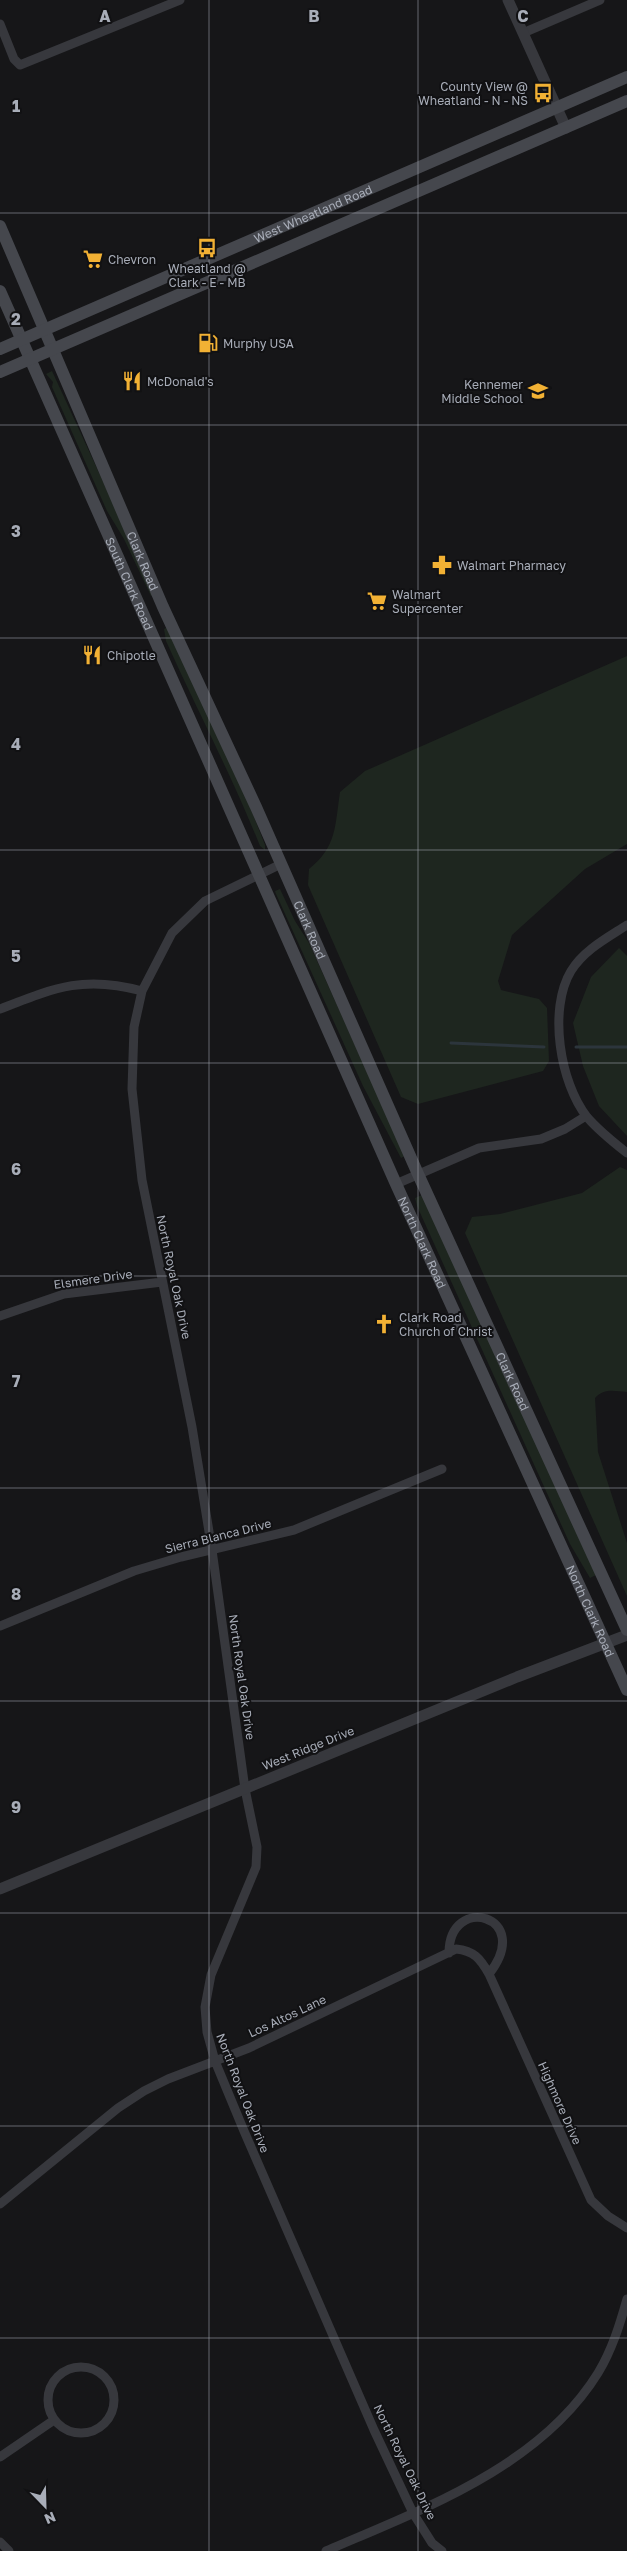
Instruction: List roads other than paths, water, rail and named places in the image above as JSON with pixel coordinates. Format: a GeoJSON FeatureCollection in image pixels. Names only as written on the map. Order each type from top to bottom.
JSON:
{"type":"FeatureCollection","features":[{"type":"Feature","properties":{"kind":"main road","name":"West Wheatland Road"},"geometry":{"type":"LineString","coordinates":[[0,349],[627,77]]}},
{"type":"Feature","properties":{"kind":"main road","name":"West Wheatland Road"},"geometry":{"type":"LineString","coordinates":[[0,372],[627,101]]}},
{"type":"Feature","properties":{"kind":"main road"},"geometry":{"type":"LineString","coordinates":[[370,189],[380,208]]}},
{"type":"Feature","properties":{"kind":"main road","name":"Clark Road"},"geometry":{"type":"LineString","coordinates":[[0,226],[163,607],[281,864],[418,1174],[627,1630]]}},
{"type":"Feature","properties":{"kind":"main road"},"geometry":{"type":"LineString","coordinates":[[236,247],[244,266]]}},
{"type":"Feature","properties":{"kind":"main road","name":"South Clark Road"},"geometry":{"type":"LineString","coordinates":[[0,291],[20,340],[260,875]]}},
{"type":"Feature","properties":{"kind":"main road"},"geometry":{"type":"LineString","coordinates":[[144,614],[163,607]]}},
{"type":"Feature","properties":{"kind":"main road","name":"North Clark Road"},"geometry":{"type":"LineString","coordinates":[[260,875],[396,1184],[627,1690]]}},
{"type":"Feature","properties":{"kind":"street"},"geometry":{"type":"LineString","coordinates":[[0,24],[14,59],[20,66],[180,0]]}},
{"type":"Feature","properties":{"kind":"street"},"geometry":{"type":"LineString","coordinates":[[508,0],[566,128]]}},
{"type":"Feature","properties":{"kind":"street"},"geometry":{"type":"LineString","coordinates":[[523,33],[600,0]]}},
{"type":"Feature","properties":{"kind":"street","name":"North Royal Oak Drive"},"geometry":{"type":"LineString","coordinates":[[281,864],[260,875],[231,886],[205,900],[172,933],[142,991],[134,1027],[132,1088],[142,1180],[192,1427],[212,1550],[245,1789],[257,1846],[256,1868],[208,1988],[207,2032],[215,2061],[299,2262],[413,2513],[432,2543],[442,2551]]}},
{"type":"Feature","properties":{"kind":"street"},"geometry":{"type":"LineString","coordinates":[[627,925],[581,959],[567,979],[559,1004],[558,1022],[564,1060],[576,1098],[586,1116],[604,1135],[627,1153]]}},
{"type":"Feature","properties":{"kind":"street"},"geometry":{"type":"LineString","coordinates":[[0,1009],[39,994],[79,983],[114,983],[142,991]]}},
{"type":"Feature","properties":{"kind":"street"},"geometry":{"type":"LineString","coordinates":[[396,1184],[479,1148],[542,1139],[565,1130],[586,1116]]}},
{"type":"Feature","properties":{"kind":"street","name":"Elsmere Drive"},"geometry":{"type":"LineString","coordinates":[[0,1316],[64,1294],[162,1282]]}},
{"type":"Feature","properties":{"kind":"street","name":"Sierra Blanca Drive"},"geometry":{"type":"LineString","coordinates":[[0,1626],[134,1571],[294,1530],[442,1469]]}},
{"type":"Feature","properties":{"kind":"street","name":"West Ridge Drive"},"geometry":{"type":"LineString","coordinates":[[0,1889],[517,1677],[627,1635]]}},
{"type":"Feature","properties":{"kind":"street"},"geometry":{"type":"LineString","coordinates":[[448,1952],[449,1943],[458,1925],[473,1917],[486,1917],[496,1924],[502,1935],[503,1944],[498,1961],[489,1974]]}},
{"type":"Feature","properties":{"kind":"street","name":"Los Altos Lane"},"geometry":{"type":"LineString","coordinates":[[0,2204],[118,2108],[168,2079],[276,2036],[448,1952],[456,1950],[470,1951],[481,1960],[489,1974]]}},
{"type":"Feature","properties":{"kind":"street","name":"Highmore Drive"},"geometry":{"type":"LineString","coordinates":[[489,1974],[591,2200],[608,2216],[627,2228]]}},
{"type":"Feature","properties":{"kind":"street"},"geometry":{"type":"LineString","coordinates":[[326,2551],[413,2513],[492,2472],[541,2438],[573,2406],[598,2372],[619,2329],[627,2299]]}},
{"type":"Feature","properties":{"kind":"street"},"geometry":{"type":"LineString","coordinates":[[76,2367],[88,2368],[98,2372],[107,2379],[113,2394],[113,2409],[101,2426],[81,2433],[62,2427],[54,2420],[49,2409],[48,2398],[50,2387],[61,2374],[76,2367]]}},
{"type":"Feature","properties":{"kind":"street"},"geometry":{"type":"LineString","coordinates":[[0,2457],[54,2420]]}},
{"type":"Feature","properties":{"kind":"street"},"geometry":{"type":"LineString","coordinates":[[0,2542],[9,2551]]}},
{"type":"Feature","properties":{"kind":"waterway"},"geometry":{"type":"LineString","coordinates":[[451,1043],[544,1047]]}},
{"type":"Feature","properties":{"kind":"waterway"},"geometry":{"type":"LineString","coordinates":[[576,1047],[627,1047]]}},
{"type":"Feature","properties":{"kind":"place","name":"County View @ Wheatland - N - NS"},"geometry":{"type":"Point","coordinates":[543,93]}},
{"type":"Feature","properties":{"kind":"place","name":"Wheatland @ Clark - E - MB"},"geometry":{"type":"Point","coordinates":[207,248]}},
{"type":"Feature","properties":{"kind":"place","name":"Chevron"},"geometry":{"type":"Point","coordinates":[93,259]}},
{"type":"Feature","properties":{"kind":"place","name":"Murphy USA"},"geometry":{"type":"Point","coordinates":[208,343]}},
{"type":"Feature","properties":{"kind":"place","name":"McDonald's"},"geometry":{"type":"Point","coordinates":[132,381]}},
{"type":"Feature","properties":{"kind":"place","name":"Kennemer Middle School"},"geometry":{"type":"Point","coordinates":[538,391]}},
{"type":"Feature","properties":{"kind":"place","name":"Walmart Pharmacy"},"geometry":{"type":"Point","coordinates":[442,565]}},
{"type":"Feature","properties":{"kind":"place","name":"Walmart Supercenter"},"geometry":{"type":"Point","coordinates":[377,601]}},
{"type":"Feature","properties":{"kind":"place","name":"Chipotle"},"geometry":{"type":"Point","coordinates":[92,655]}},
{"type":"Feature","properties":{"kind":"place","name":"Clark Road Church of Christ"},"geometry":{"type":"Point","coordinates":[384,1324]}}]}
